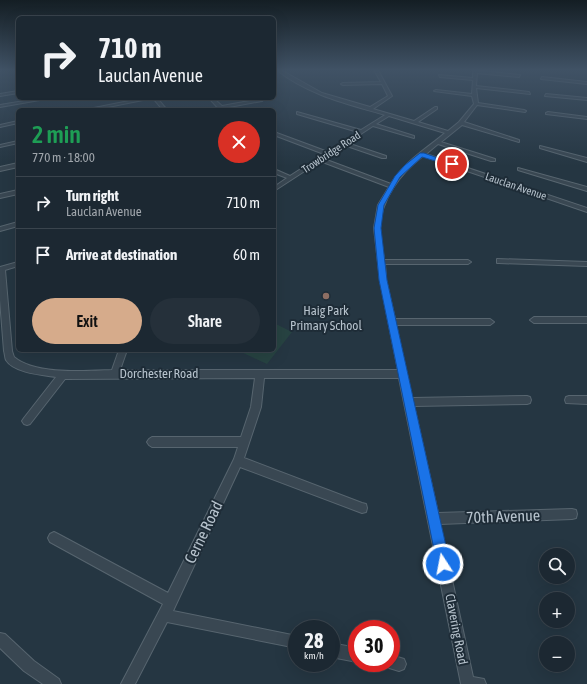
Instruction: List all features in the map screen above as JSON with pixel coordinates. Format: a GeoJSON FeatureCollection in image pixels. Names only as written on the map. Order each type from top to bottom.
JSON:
{"type":"FeatureCollection","features":[{"type":"Feature","properties":{"kind":"street"},"geometry":{"type":"LineString","coordinates":[[0,106],[20,102]]}},
{"type":"Feature","properties":{"kind":"street"},"geometry":{"type":"LineString","coordinates":[[97,108],[130,102]]}},
{"type":"Feature","properties":{"kind":"street"},"geometry":{"type":"LineString","coordinates":[[225,108],[252,102]]}},
{"type":"Feature","properties":{"kind":"street"},"geometry":{"type":"LineString","coordinates":[[349,102],[449,132]]}},
{"type":"Feature","properties":{"kind":"street"},"geometry":{"type":"LineString","coordinates":[[370,108],[380,102]]}},
{"type":"Feature","properties":{"kind":"street"},"geometry":{"type":"LineString","coordinates":[[476,104],[524,110]]}},
{"type":"Feature","properties":{"kind":"street","name":"Clavering Road"},"geometry":{"type":"LineString","coordinates":[[471,684],[434,519],[380,262],[378,221],[381,205],[398,176],[407,166],[461,124],[476,104]]}},
{"type":"Feature","properties":{"kind":"street"},"geometry":{"type":"LineString","coordinates":[[415,122],[436,108]]}},
{"type":"Feature","properties":{"kind":"street"},"geometry":{"type":"LineString","coordinates":[[299,113],[361,132]]}},
{"type":"Feature","properties":{"kind":"street"},"geometry":{"type":"LineString","coordinates":[[548,113],[587,118]]}},
{"type":"Feature","properties":{"kind":"street","name":"Trowbridge Road"},"geometry":{"type":"LineString","coordinates":[[276,188],[389,114]]}},
{"type":"Feature","properties":{"kind":"street"},"geometry":{"type":"LineString","coordinates":[[0,126],[16,122]]}},
{"type":"Feature","properties":{"kind":"street"},"geometry":{"type":"LineString","coordinates":[[461,124],[517,141]]}},
{"type":"Feature","properties":{"kind":"street"},"geometry":{"type":"LineString","coordinates":[[374,125],[412,137]]}},
{"type":"Feature","properties":{"kind":"street"},"geometry":{"type":"LineString","coordinates":[[276,134],[328,154]]}},
{"type":"Feature","properties":{"kind":"street"},"geometry":{"type":"LineString","coordinates":[[0,146],[16,142]]}},
{"type":"Feature","properties":{"kind":"street"},"geometry":{"type":"LineString","coordinates":[[437,142],[493,160]]}},
{"type":"Feature","properties":{"kind":"street"},"geometry":{"type":"LineString","coordinates":[[345,144],[384,157]]}},
{"type":"Feature","properties":{"kind":"street"},"geometry":{"type":"LineString","coordinates":[[542,147],[587,160]]}},
{"type":"Feature","properties":{"kind":"street","name":"Lauclan Avenue"},"geometry":{"type":"LineString","coordinates":[[422,154],[586,207]]}},
{"type":"Feature","properties":{"kind":"street"},"geometry":{"type":"LineString","coordinates":[[320,160],[392,186]]}},
{"type":"Feature","properties":{"kind":"street"},"geometry":{"type":"LineString","coordinates":[[0,168],[16,165]]}},
{"type":"Feature","properties":{"kind":"street"},"geometry":{"type":"LineString","coordinates":[[520,169],[587,189]]}},
{"type":"Feature","properties":{"kind":"street"},"geometry":{"type":"LineString","coordinates":[[276,172],[290,178]]}},
{"type":"Feature","properties":{"kind":"street"},"geometry":{"type":"LineString","coordinates":[[0,196],[16,192]]}},
{"type":"Feature","properties":{"kind":"street"},"geometry":{"type":"LineString","coordinates":[[0,229],[16,225]]}},
{"type":"Feature","properties":{"kind":"street"},"geometry":{"type":"LineString","coordinates":[[499,261],[587,264]]}},
{"type":"Feature","properties":{"kind":"street"},"geometry":{"type":"LineString","coordinates":[[380,262],[468,262]]}},
{"type":"Feature","properties":{"kind":"street"},"geometry":{"type":"LineString","coordinates":[[1,269],[16,265]]}},
{"type":"Feature","properties":{"kind":"street","name":"Dorchester Road"},"geometry":{"type":"LineString","coordinates":[[1,269],[8,351],[10,359],[16,364],[25,368],[63,375],[260,373],[403,374]]}},
{"type":"Feature","properties":{"kind":"street"},"geometry":{"type":"LineString","coordinates":[[534,320],[587,320]]}},
{"type":"Feature","properties":{"kind":"street"},"geometry":{"type":"LineString","coordinates":[[393,322],[490,322]]}},
{"type":"Feature","properties":{"kind":"street"},"geometry":{"type":"LineString","coordinates":[[115,374],[122,352]]}},
{"type":"Feature","properties":{"kind":"street","name":"Cerne Road"},"geometry":{"type":"LineString","coordinates":[[128,684],[164,615],[238,461],[256,407],[260,373]]}},
{"type":"Feature","properties":{"kind":"street"},"geometry":{"type":"LineString","coordinates":[[27,421],[63,375]]}},
{"type":"Feature","properties":{"kind":"street"},"geometry":{"type":"LineString","coordinates":[[409,402],[527,400]]}},
{"type":"Feature","properties":{"kind":"street"},"geometry":{"type":"LineString","coordinates":[[569,400],[587,400]]}},
{"type":"Feature","properties":{"kind":"street"},"geometry":{"type":"LineString","coordinates":[[152,442],[245,442]]}},
{"type":"Feature","properties":{"kind":"street"},"geometry":{"type":"LineString","coordinates":[[238,461],[362,508]]}},
{"type":"Feature","properties":{"kind":"street","name":"70th Avenue"},"geometry":{"type":"LineString","coordinates":[[434,519],[572,514]]}},
{"type":"Feature","properties":{"kind":"street"},"geometry":{"type":"LineString","coordinates":[[54,538],[170,601]]}},
{"type":"Feature","properties":{"kind":"street"},"geometry":{"type":"LineString","coordinates":[[164,615],[288,640]]}},
{"type":"Feature","properties":{"kind":"street"},"geometry":{"type":"LineString","coordinates":[[0,639],[29,666],[54,684]]}},
{"type":"Feature","properties":{"kind":"green space"},"geometry":{"type":"Polygon","coordinates":[[[276,324],[292,332],[267,364],[241,352],[276,352],[276,324]]]}},
{"type":"Feature","properties":{"kind":"place","name":"Haig Park Primary School"},"geometry":{"type":"Point","coordinates":[326,296]}},
{"type":"Feature","properties":{"kind":"route"},"geometry":{"type":"LineString","coordinates":[[443,564],[383,280],[377,228],[381,205],[398,176],[407,166],[422,154],[452,164]]}}]}
